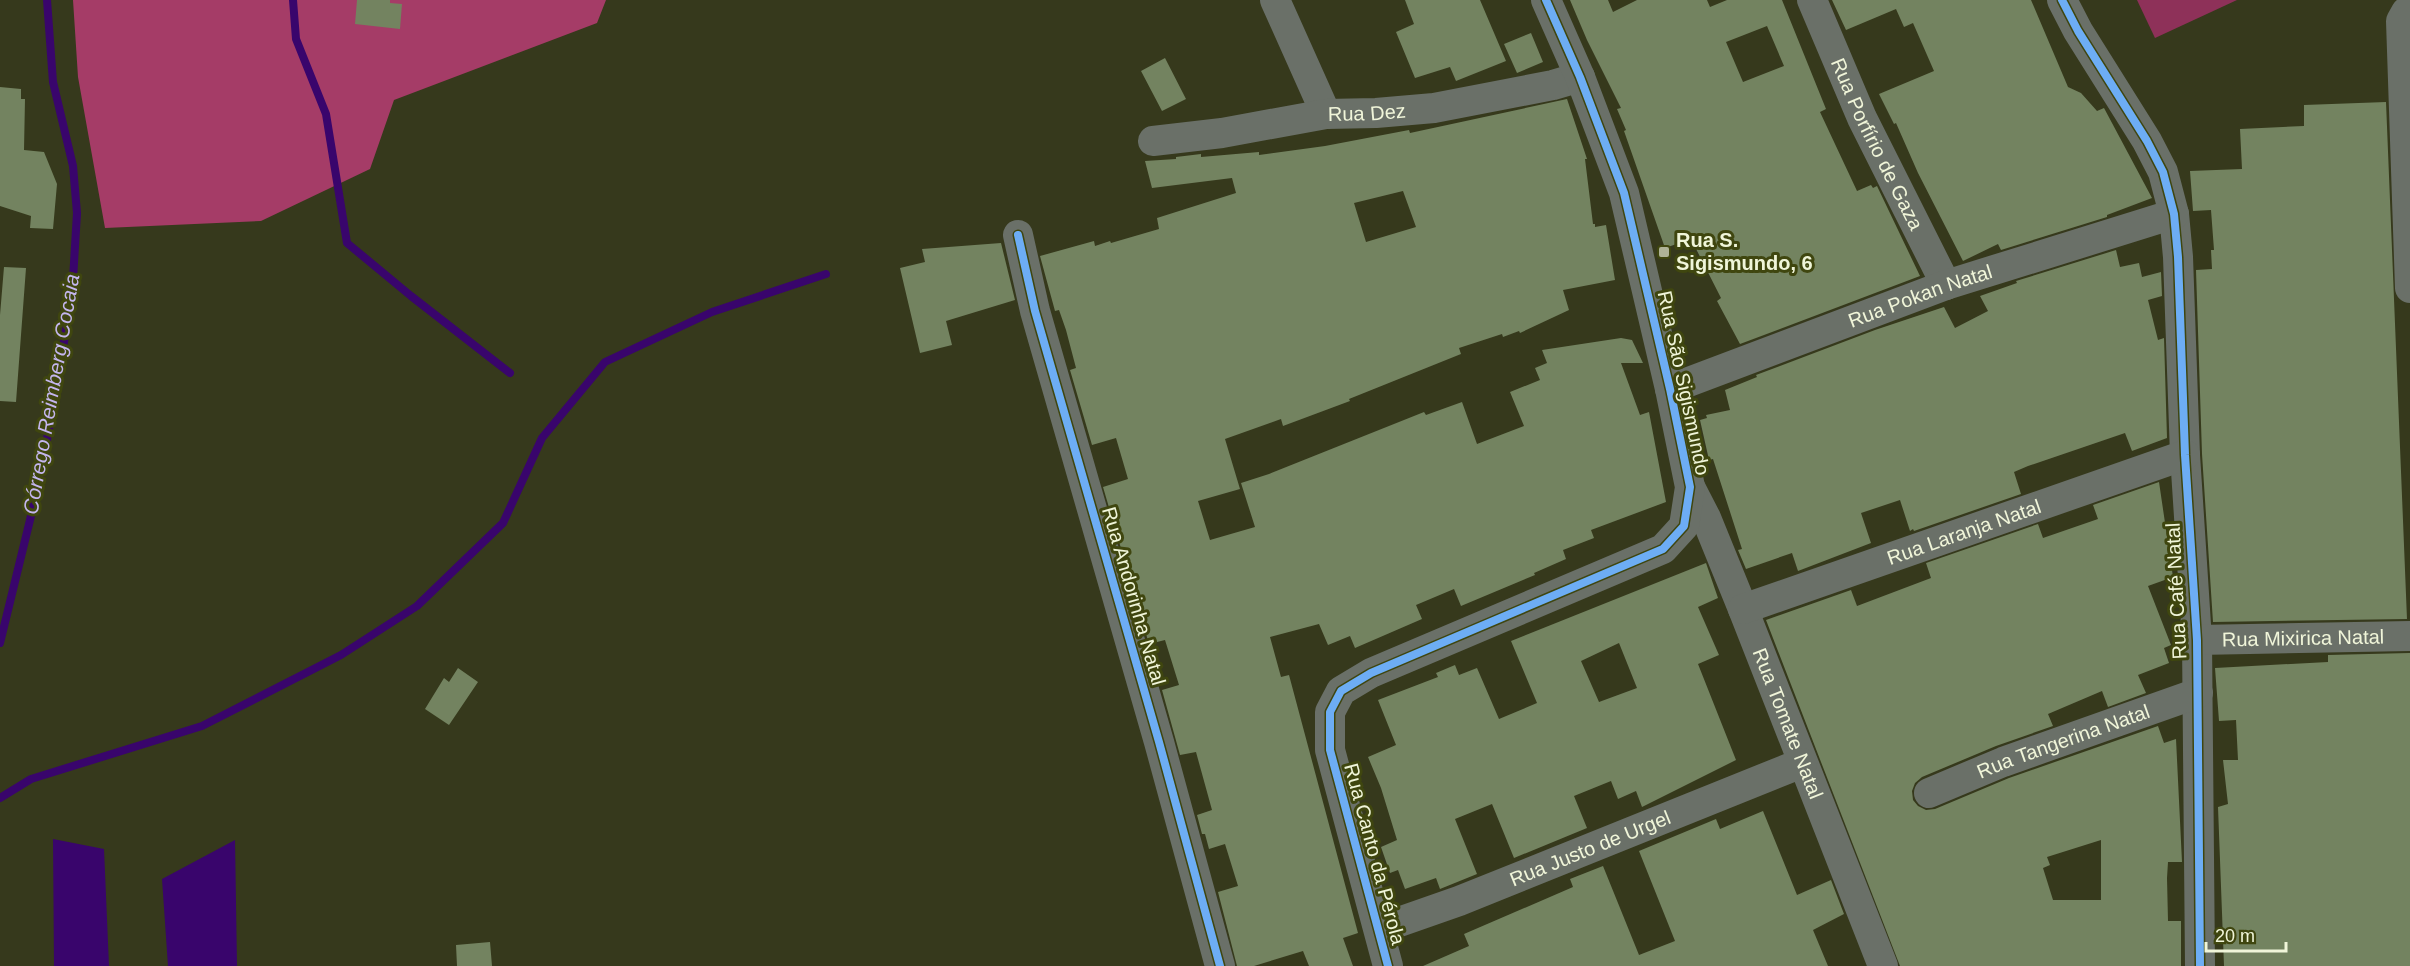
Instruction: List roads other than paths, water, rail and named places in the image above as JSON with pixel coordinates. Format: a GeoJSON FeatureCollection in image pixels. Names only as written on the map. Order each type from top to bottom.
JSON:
{"type":"FeatureCollection","features":[{"type":"Feature","properties":{"kind":"street"},"geometry":{"type":"LineString","coordinates":[[1275,0],[1326,114]]}},
{"type":"Feature","properties":{"kind":"street","name":"Rua São Sigismundo"},"geometry":{"type":"LineString","coordinates":[[1330,750],[1330,712],[1341,691],[1371,673],[1663,549],[1684,526],[1690,487],[1670,389],[1624,193],[1580,77],[1546,0]]}},
{"type":"Feature","properties":{"kind":"street","name":"Rua Porfírio de Gaza"},"geometry":{"type":"LineString","coordinates":[[1812,0],[1862,118],[1946,285]]}},
{"type":"Feature","properties":{"kind":"street","name":"Rua Café Natal"},"geometry":{"type":"LineString","coordinates":[[2062,0],[2078,31],[2163,172],[2174,214],[2178,258],[2185,456],[2197,640],[2200,966]]}},
{"type":"Feature","properties":{"kind":"street"},"geometry":{"type":"LineString","coordinates":[[2406,12],[2401,21],[2410,288]]}},
{"type":"Feature","properties":{"kind":"street","name":"Rua Dez"},"geometry":{"type":"LineString","coordinates":[[1153,141],[1222,134],[1326,114],[1434,108],[1553,85],[1580,77]]}},
{"type":"Feature","properties":{"kind":"street","name":"Rua Pokan Natal"},"geometry":{"type":"LineString","coordinates":[[1670,389],[1946,285],[2174,214]]}},
{"type":"Feature","properties":{"kind":"street","name":"Rua Andorinha Natal"},"geometry":{"type":"LineString","coordinates":[[1018,235],[1035,311],[1159,742],[1220,966]]}},
{"type":"Feature","properties":{"kind":"street","name":"Rua Laranja Natal"},"geometry":{"type":"LineString","coordinates":[[1743,609],[2185,456]]}},
{"type":"Feature","properties":{"kind":"street","name":"Rua Tomate Natal"},"geometry":{"type":"LineString","coordinates":[[1690,487],[1706,518],[1743,609],[1802,764],[1883,964]]}},
{"type":"Feature","properties":{"kind":"street","name":"Rua Mixirica Natal"},"geometry":{"type":"LineString","coordinates":[[2197,640],[2410,636]]}},
{"type":"Feature","properties":{"kind":"street","name":"Rua Tangerina Natal"},"geometry":{"type":"LineString","coordinates":[[1929,793],[2003,762],[2198,693]]}},
{"type":"Feature","properties":{"kind":"street","name":"Rua Canto da Pérola"},"geometry":{"type":"LineString","coordinates":[[1330,750],[1388,966]]}},
{"type":"Feature","properties":{"kind":"street","name":"Rua Justo de Urgel"},"geometry":{"type":"LineString","coordinates":[[1379,929],[1459,901],[1802,764]]}},
{"type":"Feature","properties":{"kind":"waterway","name":"Córrego Reimberg Cocaia"},"geometry":{"type":"LineString","coordinates":[[0,643],[40,479],[72,296],[77,213],[73,166],[53,82],[47,0]]}},
{"type":"Feature","properties":{"kind":"waterway"},"geometry":{"type":"LineString","coordinates":[[293,0],[296,39],[326,114],[347,243],[510,373]]}},
{"type":"Feature","properties":{"kind":"waterway"},"geometry":{"type":"LineString","coordinates":[[0,798],[31,779],[202,726],[341,655],[417,606],[503,523],[542,438],[605,362],[712,312],[826,274]]}},
{"type":"Feature","properties":{"kind":"place","name":"Rua S. Sigismundo, 6"},"geometry":{"type":"Point","coordinates":[1664,252]}}]}
